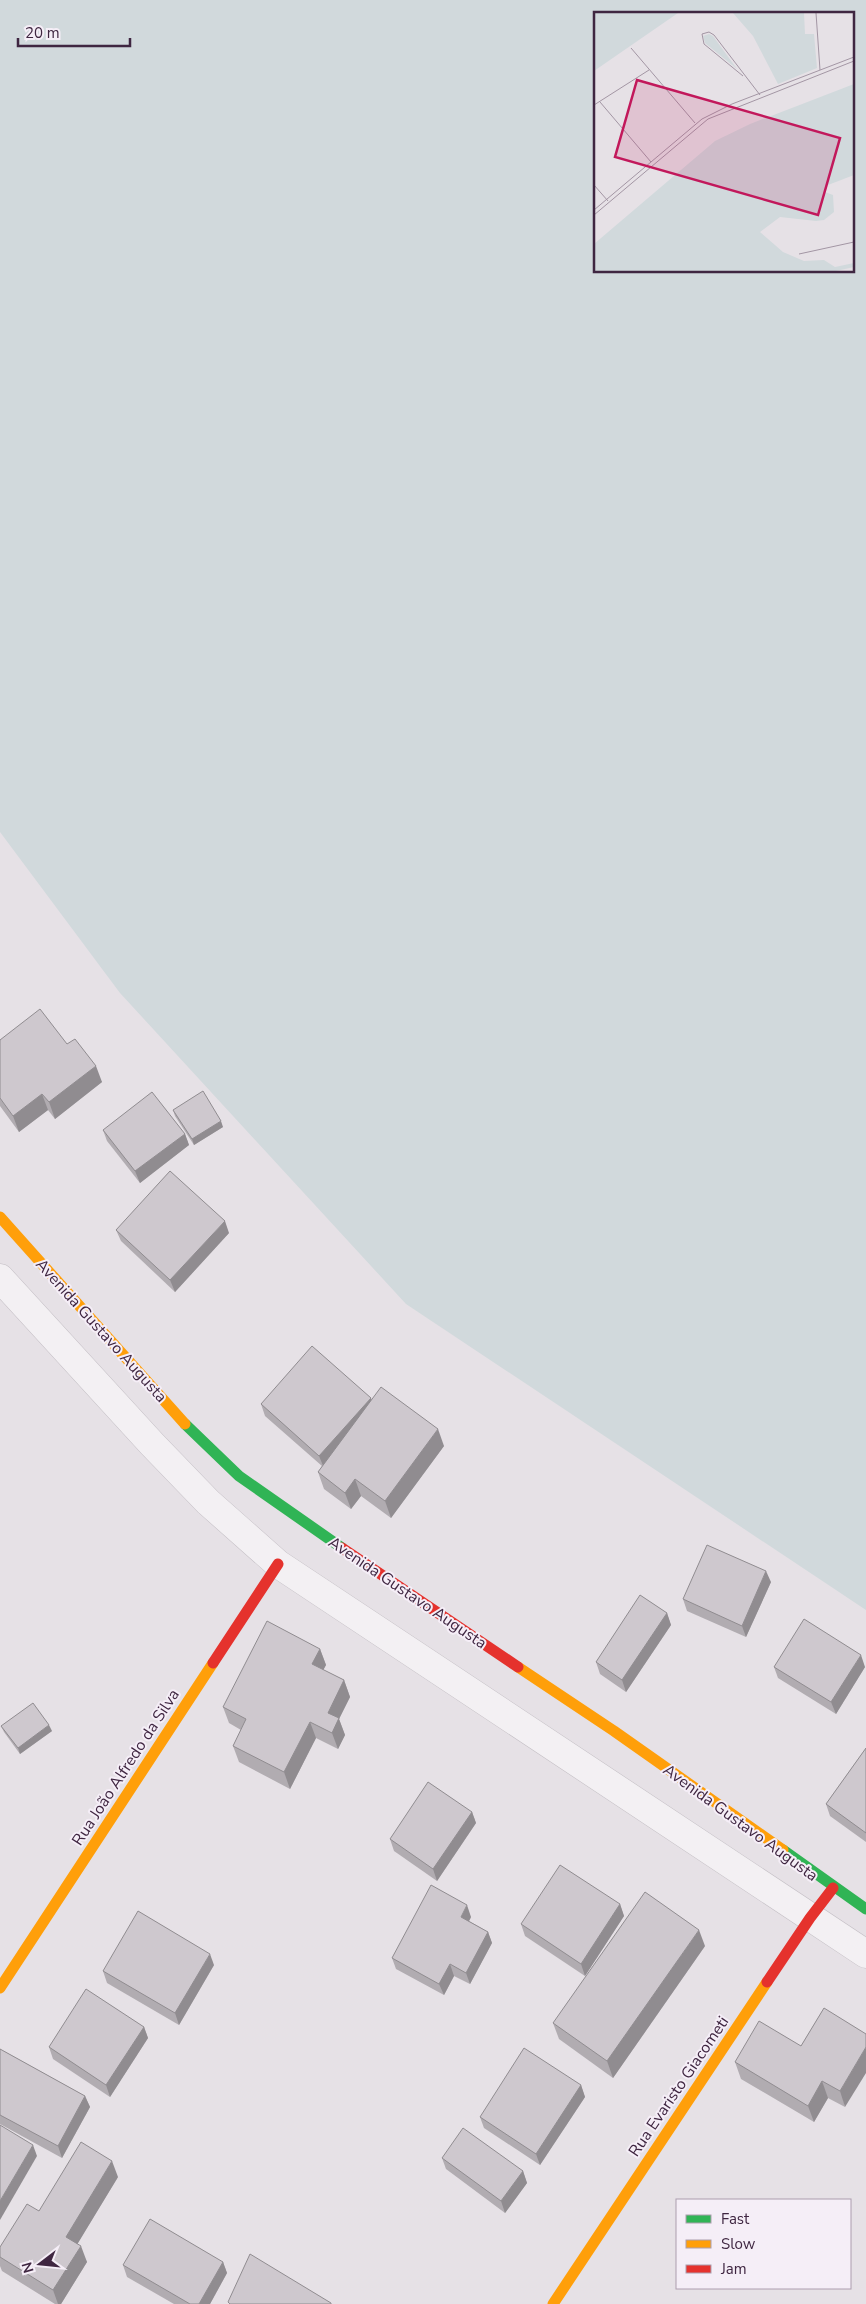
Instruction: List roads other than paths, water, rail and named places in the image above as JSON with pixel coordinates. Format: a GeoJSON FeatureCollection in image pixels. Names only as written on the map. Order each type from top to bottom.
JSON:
{"type":"FeatureCollection","features":[{"type":"Feature","properties":{"kind":"street","name":"Avenida Gustavo Augusta"},"geometry":{"type":"LineString","coordinates":[[0,1217],[195,1436],[239,1476],[614,1730],[866,1909]]}},
{"type":"Feature","properties":{"kind":"street"},"geometry":{"type":"LineString","coordinates":[[0,1278],[152,1444],[208,1502],[278,1564],[866,1954]]}},
{"type":"Feature","properties":{"kind":"street","name":"Rua João Alfredo da Silva"},"geometry":{"type":"LineString","coordinates":[[0,1988],[278,1564]]}},
{"type":"Feature","properties":{"kind":"street","name":"Rua Evaristo Giacometi"},"geometry":{"type":"LineString","coordinates":[[553,2304],[810,1918],[834,1888]]}}]}
